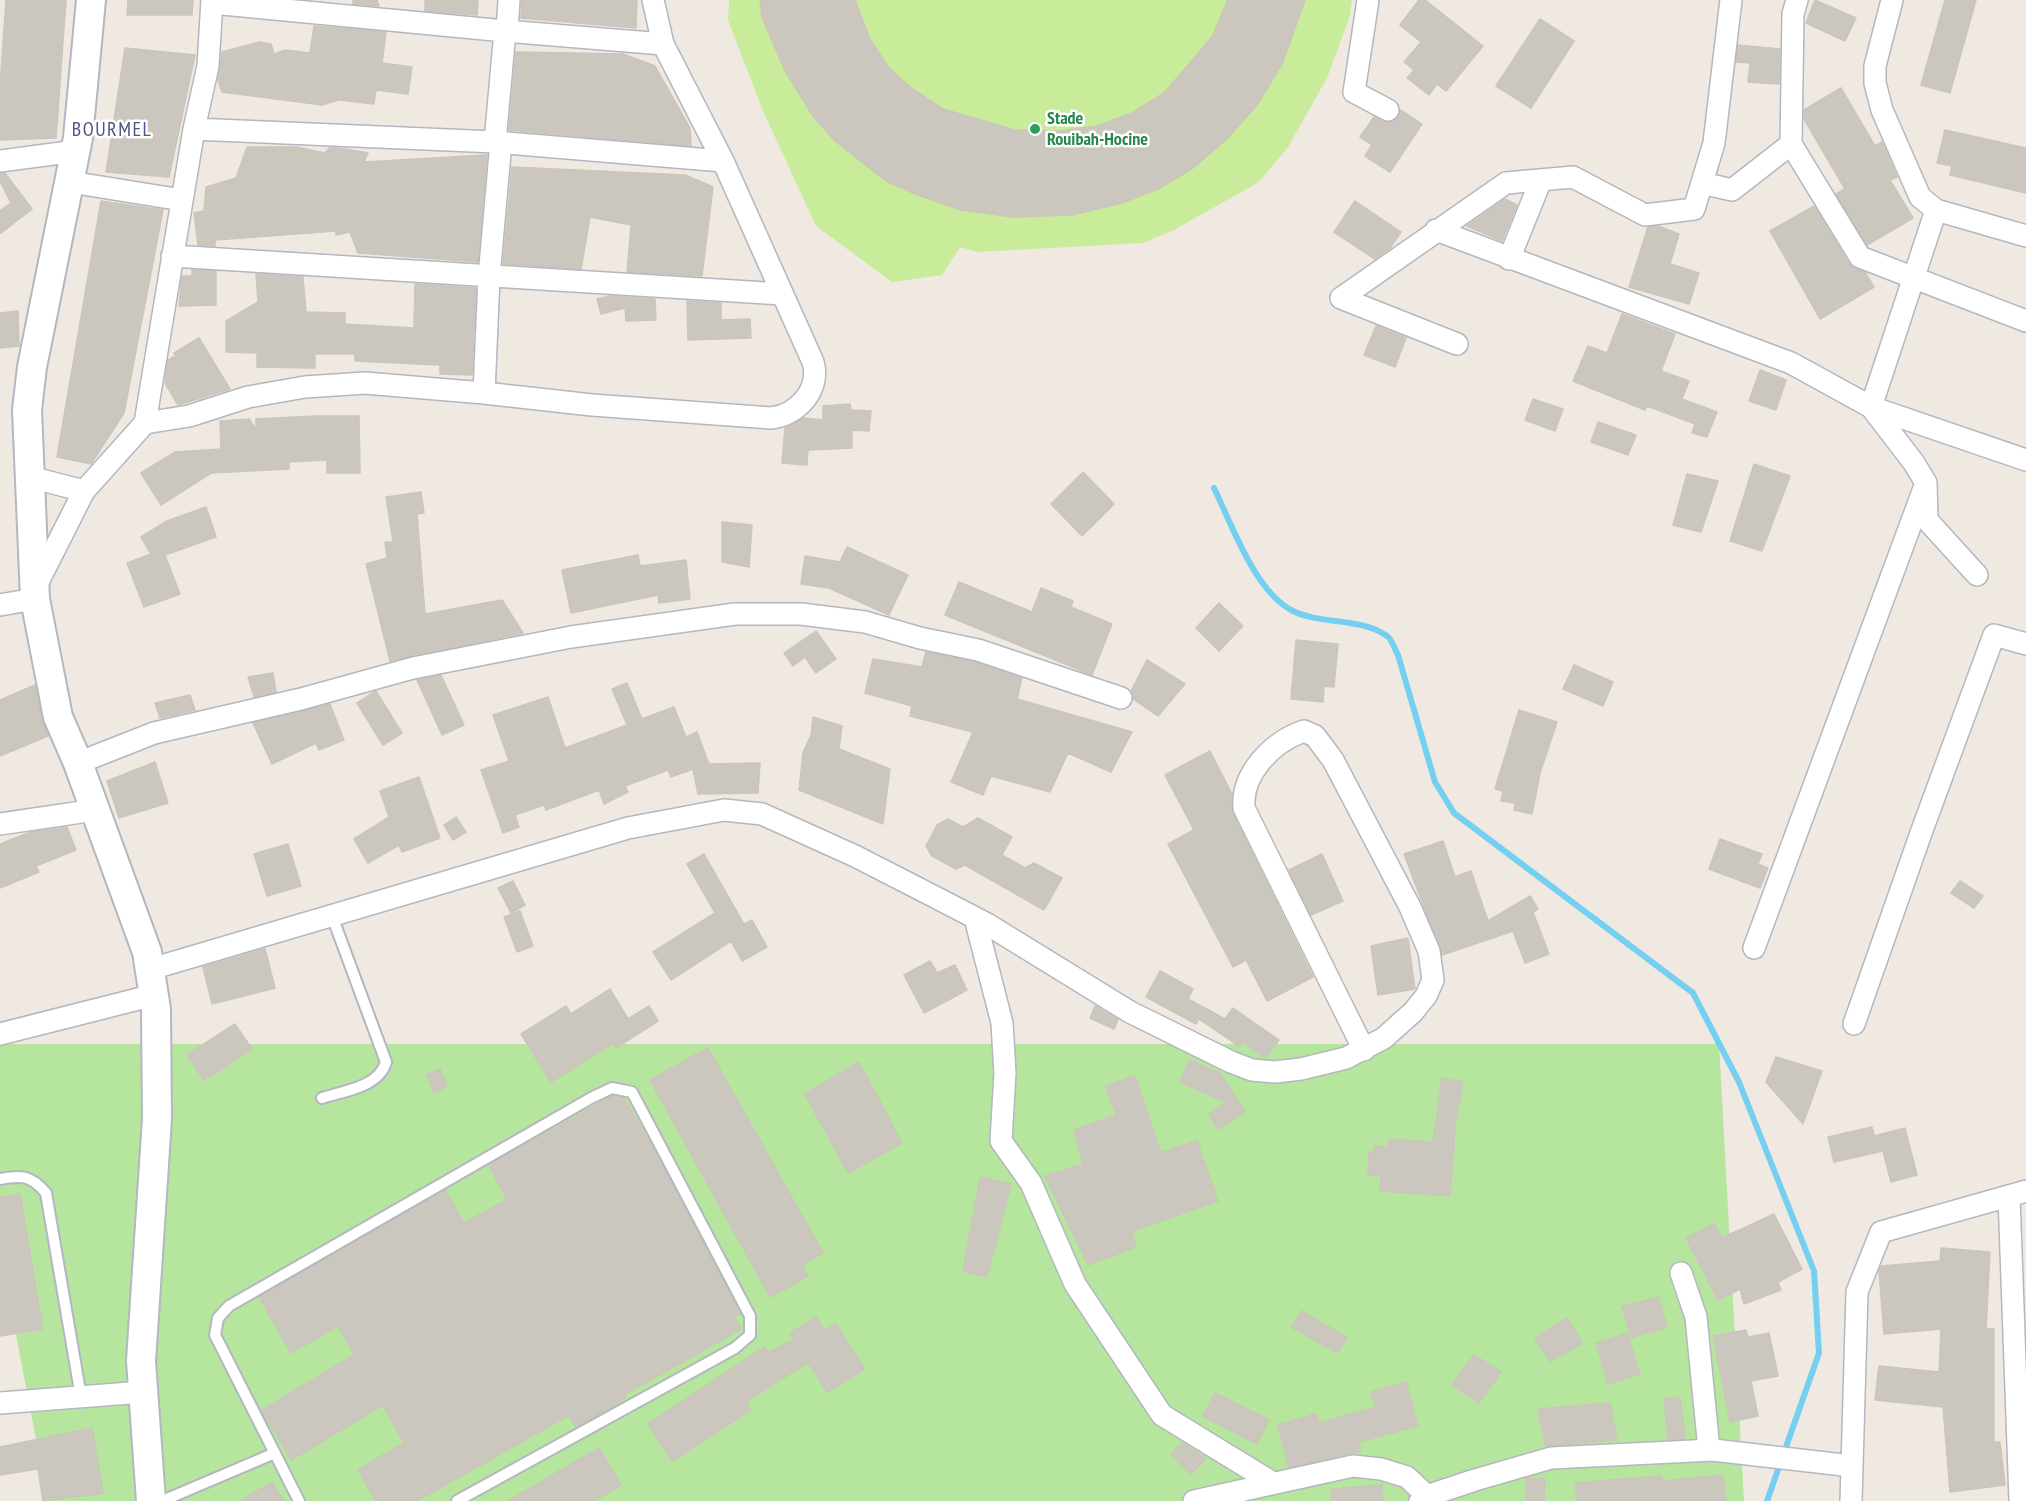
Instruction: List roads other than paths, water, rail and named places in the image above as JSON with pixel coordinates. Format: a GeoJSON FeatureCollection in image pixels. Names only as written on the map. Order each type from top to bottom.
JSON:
{"type":"FeatureCollection","features":[{"type":"Feature","properties":{"kind":"main road"},"geometry":{"type":"LineString","coordinates":[[91,0],[76,151],[31,378],[27,410],[34,594],[58,717],[95,810],[153,982],[157,1119],[141,1361],[151,1501]]}},
{"type":"Feature","properties":{"kind":"street"},"geometry":{"type":"LineString","coordinates":[[484,393],[489,277],[509,0]]}},
{"type":"Feature","properties":{"kind":"street"},"geometry":{"type":"LineString","coordinates":[[145,423],[189,416],[213,407],[267,393],[334,384],[377,384],[616,407],[771,418],[786,415],[804,400],[812,389],[816,377],[813,362],[723,161],[663,44],[652,0]]}},
{"type":"Feature","properties":{"kind":"street"},"geometry":{"type":"LineString","coordinates":[[1368,0],[1354,92],[1388,110]]}},
{"type":"Feature","properties":{"kind":"street"},"geometry":{"type":"LineString","coordinates":[[1457,344],[1341,298],[1506,183],[1573,177],[1645,214],[1695,209],[1714,143],[1731,0]]}},
{"type":"Feature","properties":{"kind":"street"},"geometry":{"type":"LineString","coordinates":[[1797,0],[1793,14],[1791,144],[1860,256],[1915,280],[2026,321]]}},
{"type":"Feature","properties":{"kind":"street"},"geometry":{"type":"LineString","coordinates":[[1892,0],[1875,66],[1875,83],[1882,110],[1910,179],[1920,197],[1936,210],[2026,236]]}},
{"type":"Feature","properties":{"kind":"street"},"geometry":{"type":"LineString","coordinates":[[0,606],[34,594],[84,492],[145,423],[194,129],[208,66],[212,1],[506,32],[663,44]]}},
{"type":"Feature","properties":{"kind":"street"},"geometry":{"type":"LineString","coordinates":[[194,129],[498,142],[723,161]]}},
{"type":"Feature","properties":{"kind":"street"},"geometry":{"type":"LineString","coordinates":[[1702,183],[1731,190],[1791,144]]}},
{"type":"Feature","properties":{"kind":"street"},"geometry":{"type":"LineString","coordinates":[[0,161],[76,151]]}},
{"type":"Feature","properties":{"kind":"street"},"geometry":{"type":"LineString","coordinates":[[1509,259],[1541,180]]}},
{"type":"Feature","properties":{"kind":"street"},"geometry":{"type":"LineString","coordinates":[[70,182],[182,200]]}},
{"type":"Feature","properties":{"kind":"street"},"geometry":{"type":"LineString","coordinates":[[1871,407],[1915,280],[1936,210]]}},
{"type":"Feature","properties":{"kind":"street"},"geometry":{"type":"LineString","coordinates":[[1436,230],[1791,363],[1871,407],[2026,459]]}},
{"type":"Feature","properties":{"kind":"street"},"geometry":{"type":"LineString","coordinates":[[172,256],[782,294]]}},
{"type":"Feature","properties":{"kind":"street"},"geometry":{"type":"LineString","coordinates":[[1871,407],[1914,463],[1926,483],[1927,520],[1977,575]]}},
{"type":"Feature","properties":{"kind":"street"},"geometry":{"type":"LineString","coordinates":[[30,477],[84,492]]}},
{"type":"Feature","properties":{"kind":"street"},"geometry":{"type":"LineString","coordinates":[[1754,948],[1926,483]]}},
{"type":"Feature","properties":{"kind":"street"},"geometry":{"type":"LineString","coordinates":[[78,763],[154,733],[301,699],[413,668],[571,637],[735,614],[801,614],[865,622],[920,638],[978,650],[1121,698]]}},
{"type":"Feature","properties":{"kind":"street"},"geometry":{"type":"LineString","coordinates":[[1854,1024],[1994,635],[2026,644]]}},
{"type":"Feature","properties":{"kind":"street"},"geometry":{"type":"LineString","coordinates":[[0,1034],[153,982],[332,916],[628,828],[724,810],[762,814],[780,821],[975,918],[1130,1012],[1252,1070],[1275,1072],[1335,1062],[1364,1050],[1400,1026],[1426,996],[1433,980],[1432,963],[1410,907],[1333,760],[1315,736],[1304,731],[1284,742],[1256,766],[1246,785],[1244,808],[1364,1050]]}},
{"type":"Feature","properties":{"kind":"street"},"geometry":{"type":"LineString","coordinates":[[0,824],[95,810]]}},
{"type":"Feature","properties":{"kind":"street"},"geometry":{"type":"LineString","coordinates":[[975,918],[1002,1023],[1005,1073],[1001,1141],[1031,1183],[1075,1284],[1162,1415],[1273,1483]]}},
{"type":"Feature","properties":{"kind":"street"},"geometry":{"type":"LineString","coordinates":[[1851,1501],[1857,1292],[1881,1233],[2017,1194],[2020,1501]]}},
{"type":"Feature","properties":{"kind":"street"},"geometry":{"type":"LineString","coordinates":[[1681,1273],[1696,1317],[1708,1450]]}},
{"type":"Feature","properties":{"kind":"street"},"geometry":{"type":"LineString","coordinates":[[0,1403],[143,1392]]}},
{"type":"Feature","properties":{"kind":"street"},"geometry":{"type":"LineString","coordinates":[[1194,1501],[1353,1466],[1381,1469],[1407,1477],[1423,1498],[1551,1458],[1708,1450],[1852,1466]]}},
{"type":"Feature","properties":{"kind":"lane"},"geometry":{"type":"LineString","coordinates":[[322,1098],[376,1080],[384,1072],[386,1062],[332,916]]}},
{"type":"Feature","properties":{"kind":"lane"},"geometry":{"type":"LineString","coordinates":[[299,1501],[214,1335],[218,1318],[229,1306],[591,1098],[612,1088],[632,1092],[750,1316],[750,1335],[735,1348],[457,1501]]}},
{"type":"Feature","properties":{"kind":"lane"},"geometry":{"type":"LineString","coordinates":[[0,1179],[23,1175],[37,1182],[46,1193],[81,1397]]}},
{"type":"Feature","properties":{"kind":"lane"},"geometry":{"type":"LineString","coordinates":[[162,1501],[274,1453]]}},
{"type":"Feature","properties":{"kind":"waterway"},"geometry":{"type":"LineString","coordinates":[[1214,488],[1246,556],[1267,589],[1279,602],[1304,615],[1365,626],[1387,636],[1390,640],[1398,655],[1435,782],[1454,813],[1693,993],[1739,1082],[1814,1271],[1819,1353],[1767,1501]]}},
{"type":"Feature","properties":{"kind":"place","name":"Stade Rouibah-Hocine"},"geometry":{"type":"Point","coordinates":[1035,129]}},
{"type":"Feature","properties":{"kind":"district","name":"BOURMEL"},"geometry":{"type":"Point","coordinates":[112,130]}}]}
